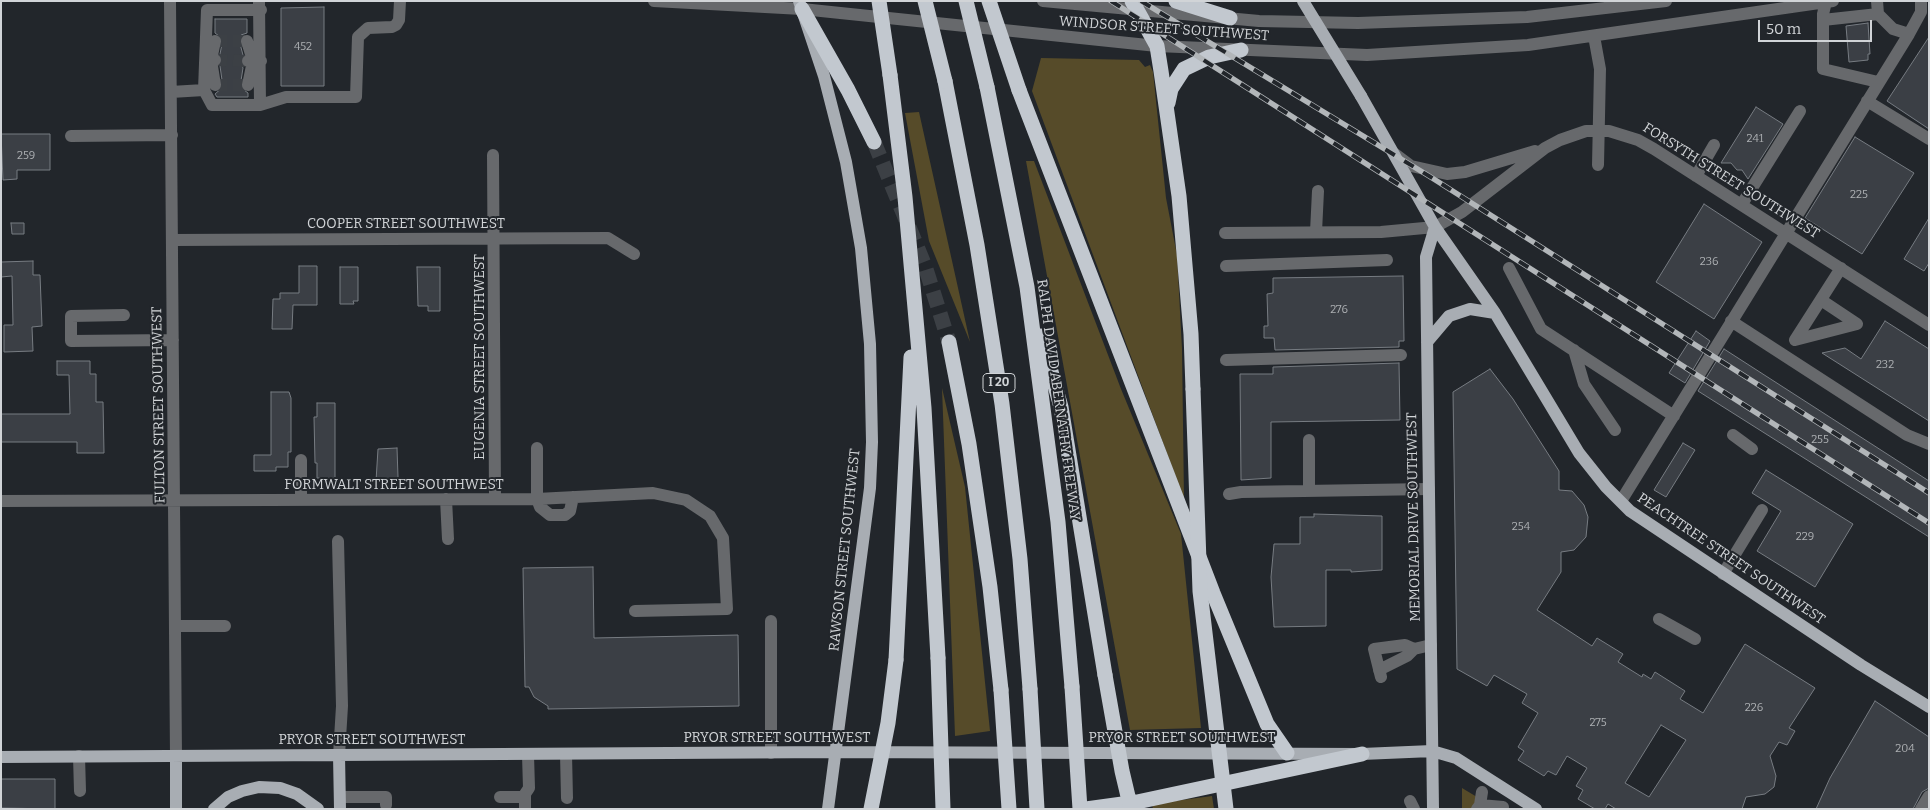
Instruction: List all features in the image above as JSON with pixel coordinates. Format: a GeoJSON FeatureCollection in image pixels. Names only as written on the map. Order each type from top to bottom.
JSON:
{"type":"FeatureCollection","features":[{"type":"Feature","properties":{"kind":"highway"},"geometry":{"type":"LineString","coordinates":[[879,1],[905,197],[924,408],[938,658],[943,809]]}},
{"type":"Feature","properties":{"kind":"highway","name":"I 20"},"geometry":{"type":"LineString","coordinates":[[925,1],[945,81],[977,245],[1002,404],[1019,550],[1037,809]]}},
{"type":"Feature","properties":{"kind":"highway","name":"RALPH DAVID ABERNATHY FREEWAY"},"geometry":{"type":"LineString","coordinates":[[966,1],[987,87],[1027,287],[1058,522],[1080,809]]}},
{"type":"Feature","properties":{"kind":"highway"},"geometry":{"type":"LineString","coordinates":[[989,1],[1019,90],[1213,594],[1267,724],[1287,753]]}},
{"type":"Feature","properties":{"kind":"highway"},"geometry":{"type":"LineString","coordinates":[[1176,1],[1230,18]]}},
{"type":"Feature","properties":{"kind":"highway"},"geometry":{"type":"LineString","coordinates":[[801,5],[848,90],[874,142]]}},
{"type":"Feature","properties":{"kind":"highway"},"geometry":{"type":"LineString","coordinates":[[1135,6],[1157,46],[1179,196],[1191,334],[1200,591],[1226,809]]}},
{"type":"Feature","properties":{"kind":"highway"},"geometry":{"type":"LineString","coordinates":[[1167,107],[1171,89],[1184,69],[1209,57],[1241,50]]}},
{"type":"Feature","properties":{"kind":"highway"},"geometry":{"type":"LineString","coordinates":[[1027,287],[1061,407],[1105,675],[1122,772],[1131,809]]}},
{"type":"Feature","properties":{"kind":"highway"},"geometry":{"type":"LineString","coordinates":[[871,809],[888,723],[896,660],[914,306]]}},
{"type":"Feature","properties":{"kind":"highway"},"geometry":{"type":"LineString","coordinates":[[949,342],[969,444],[990,588],[1001,690],[1009,809]]}},
{"type":"Feature","properties":{"kind":"highway"},"geometry":{"type":"LineString","coordinates":[[1086,809],[1137,802],[1362,754]]}},
{"type":"Feature","properties":{"kind":"main road","name":"PEACHTREE STREET SOUTHWEST"},"geometry":{"type":"LineString","coordinates":[[1303,1],[1361,96],[1435,227],[1495,313],[1579,453],[1621,501],[1630,511],[1723,574],[1929,707]]}},
{"type":"Feature","properties":{"kind":"main road","name":"RAWSON STREET SOUTHWEST"},"geometry":{"type":"LineString","coordinates":[[801,5],[824,76],[846,162],[861,248],[870,344],[872,442],[870,488],[828,809]]}},
{"type":"Feature","properties":{"kind":"main road","name":"MEMORIAL DRIVE SOUTHWEST"},"geometry":{"type":"LineString","coordinates":[[1433,809],[1426,257],[1435,227]]}},
{"type":"Feature","properties":{"kind":"main road"},"geometry":{"type":"LineString","coordinates":[[1427,342],[1449,316],[1470,309],[1495,313]]}},
{"type":"Feature","properties":{"kind":"main road","name":"PRYOR STREET SOUTHWEST"},"geometry":{"type":"LineString","coordinates":[[1,756],[836,752],[1362,754],[1432,750],[1456,758],[1536,809]]}},
{"type":"Feature","properties":{"kind":"main road"},"geometry":{"type":"LineString","coordinates":[[339,755],[340,803]]}},
{"type":"Feature","properties":{"kind":"main road","name":"FULTON STREET SOUTHWEST"},"geometry":{"type":"LineString","coordinates":[[176,756],[176,809]]}},
{"type":"Feature","properties":{"kind":"main road"},"geometry":{"type":"LineString","coordinates":[[214,809],[228,797],[259,787],[280,788],[297,794],[318,809]]}},
{"type":"Feature","properties":{"kind":"street","name":"FULTON STREET SOUTHWEST"},"geometry":{"type":"LineString","coordinates":[[170,1],[176,756]]}},
{"type":"Feature","properties":{"kind":"street"},"geometry":{"type":"LineString","coordinates":[[248,85],[254,61],[260,5],[206,10],[211,60],[210,88],[212,105],[260,105],[286,96],[356,97],[358,37],[368,28],[392,27],[396,25],[400,1]]}},
{"type":"Feature","properties":{"kind":"street","name":"WINDSOR STREET SOUTHWEST"},"geometry":{"type":"LineString","coordinates":[[654,1],[801,5],[1157,46],[1377,55],[1495,48],[1672,26],[1830,2]]}},
{"type":"Feature","properties":{"kind":"street","name":"WINDSOR STREET SOUTHWEST"},"geometry":{"type":"LineString","coordinates":[[1043,1],[1135,6],[1230,18],[1358,24],[1527,16],[1666,1]]}},
{"type":"Feature","properties":{"kind":"street"},"geometry":{"type":"LineString","coordinates":[[1621,501],[1909,34],[1921,12],[1921,1]]}},
{"type":"Feature","properties":{"kind":"street"},"geometry":{"type":"LineString","coordinates":[[1830,2],[1823,20],[1823,70],[1878,82]]}},
{"type":"Feature","properties":{"kind":"street"},"geometry":{"type":"LineString","coordinates":[[1823,20],[1877,8],[1892,29],[1909,34]]}},
{"type":"Feature","properties":{"kind":"street"},"geometry":{"type":"LineString","coordinates":[[1594,36],[1600,69],[1597,131],[1598,165]]}},
{"type":"Feature","properties":{"kind":"street"},"geometry":{"type":"LineString","coordinates":[[211,60],[215,41]]}},
{"type":"Feature","properties":{"kind":"street"},"geometry":{"type":"LineString","coordinates":[[248,41],[254,61],[260,105]]}},
{"type":"Feature","properties":{"kind":"street"},"geometry":{"type":"LineString","coordinates":[[171,92],[210,88]]}},
{"type":"Feature","properties":{"kind":"street"},"geometry":{"type":"LineString","coordinates":[[1867,101],[1929,139]]}},
{"type":"Feature","properties":{"kind":"street"},"geometry":{"type":"LineString","coordinates":[[1742,204],[1800,111]]}},
{"type":"Feature","properties":{"kind":"street","name":"FORSYTH STREET SOUTHWEST"},"geometry":{"type":"LineString","coordinates":[[1435,227],[1462,212],[1545,148],[1573,135],[1597,131],[1621,133],[1638,140],[1742,204],[1929,325]]}},
{"type":"Feature","properties":{"kind":"street"},"geometry":{"type":"LineString","coordinates":[[71,136],[172,135]]}},
{"type":"Feature","properties":{"kind":"street"},"geometry":{"type":"LineString","coordinates":[[1696,176],[1714,145]]}},
{"type":"Feature","properties":{"kind":"street"},"geometry":{"type":"LineString","coordinates":[[1394,154],[1411,166],[1447,174],[1465,172],[1545,148]]}},
{"type":"Feature","properties":{"kind":"street","name":"EUGENIA STREET SOUTHWEST"},"geometry":{"type":"LineString","coordinates":[[492,155],[495,499]]}},
{"type":"Feature","properties":{"kind":"street"},"geometry":{"type":"LineString","coordinates":[[1316,232],[1318,191]]}},
{"type":"Feature","properties":{"kind":"street"},"geometry":{"type":"LineString","coordinates":[[1225,233],[1380,232],[1435,227]]}},
{"type":"Feature","properties":{"kind":"street","name":"COOPER STREET SOUTHWEST"},"geometry":{"type":"LineString","coordinates":[[172,240],[608,238],[634,254]]}},
{"type":"Feature","properties":{"kind":"street"},"geometry":{"type":"LineString","coordinates":[[1226,266],[1387,260]]}},
{"type":"Feature","properties":{"kind":"street"},"geometry":{"type":"LineString","coordinates":[[1510,268],[1541,329],[1674,416]]}},
{"type":"Feature","properties":{"kind":"street"},"geometry":{"type":"LineString","coordinates":[[1821,300],[1841,268]]}},
{"type":"Feature","properties":{"kind":"street"},"geometry":{"type":"LineString","coordinates":[[124,315],[71,316],[71,341],[173,340]]}},
{"type":"Feature","properties":{"kind":"street"},"geometry":{"type":"LineString","coordinates":[[1731,321],[1907,435],[1929,444]]}},
{"type":"Feature","properties":{"kind":"street"},"geometry":{"type":"LineString","coordinates":[[1574,350],[1584,384],[1615,430]]}},
{"type":"Feature","properties":{"kind":"street"},"geometry":{"type":"LineString","coordinates":[[1226,360],[1401,355]]}},
{"type":"Feature","properties":{"kind":"street"},"geometry":{"type":"LineString","coordinates":[[1733,436],[1752,449]]}},
{"type":"Feature","properties":{"kind":"street"},"geometry":{"type":"LineString","coordinates":[[1309,440],[1309,491]]}},
{"type":"Feature","properties":{"kind":"street"},"geometry":{"type":"LineString","coordinates":[[537,448],[537,499],[545,512],[559,516],[570,511],[573,497]]}},
{"type":"Feature","properties":{"kind":"street"},"geometry":{"type":"LineString","coordinates":[[300,460],[301,500]]}},
{"type":"Feature","properties":{"kind":"street"},"geometry":{"type":"LineString","coordinates":[[1229,494],[1429,489]]}},
{"type":"Feature","properties":{"kind":"street","name":"FORMWALT STREET SOUTHWEST"},"geometry":{"type":"LineString","coordinates":[[1,501],[537,499],[653,493],[686,500],[710,516],[723,538],[727,609],[635,611]]}},
{"type":"Feature","properties":{"kind":"street"},"geometry":{"type":"LineString","coordinates":[[446,500],[448,539]]}},
{"type":"Feature","properties":{"kind":"street"},"geometry":{"type":"LineString","coordinates":[[1723,574],[1762,510]]}},
{"type":"Feature","properties":{"kind":"street"},"geometry":{"type":"LineString","coordinates":[[338,541],[342,706],[339,755]]}},
{"type":"Feature","properties":{"kind":"street"},"geometry":{"type":"LineString","coordinates":[[1660,619],[1695,639]]}},
{"type":"Feature","properties":{"kind":"street"},"geometry":{"type":"LineString","coordinates":[[771,621],[771,753]]}},
{"type":"Feature","properties":{"kind":"street"},"geometry":{"type":"LineString","coordinates":[[175,626],[225,626]]}},
{"type":"Feature","properties":{"kind":"street"},"geometry":{"type":"LineString","coordinates":[[1414,649],[1405,645],[1374,649],[1380,673],[1414,649],[1431,646]]}},
{"type":"Feature","properties":{"kind":"street"},"geometry":{"type":"LineString","coordinates":[[500,797],[525,803],[529,788],[528,754]]}},
{"type":"Feature","properties":{"kind":"street"},"geometry":{"type":"LineString","coordinates":[[566,754],[566,798]]}},
{"type":"Feature","properties":{"kind":"street"},"geometry":{"type":"LineString","coordinates":[[79,756],[80,791]]}},
{"type":"Feature","properties":{"kind":"street"},"geometry":{"type":"LineString","coordinates":[[1482,792],[1479,807],[1503,807]]}},
{"type":"Feature","properties":{"kind":"street"},"geometry":{"type":"LineString","coordinates":[[1921,809],[1929,796]]}},
{"type":"Feature","properties":{"kind":"street"},"geometry":{"type":"LineString","coordinates":[[340,803],[386,797],[386,806]]}},
{"type":"Feature","properties":{"kind":"shaded area"},"geometry":{"type":"Polygon","coordinates":[[[1041,58],[1139,60],[1145,67],[1150,65],[1153,72],[1166,198],[1177,255],[1182,349],[1184,499],[1032,91],[1041,58]]]}},
{"type":"Feature","properties":{"kind":"shaded area"},"geometry":{"type":"Polygon","coordinates":[[[919,112],[970,342],[929,241],[905,113],[919,112]]]}},
{"type":"Feature","properties":{"kind":"shaded area"},"geometry":{"type":"Polygon","coordinates":[[[1026,161],[1034,161],[1121,389],[1181,534],[1201,728],[1130,730],[1026,161]]]}},
{"type":"Feature","properties":{"kind":"shaded area"},"geometry":{"type":"Polygon","coordinates":[[[942,388],[965,487],[990,731],[955,736],[942,388]]]}},
{"type":"Feature","properties":{"kind":"shaded area"},"geometry":{"type":"Polygon","coordinates":[[[1462,788],[1497,809],[1462,809],[1462,788]]]}},
{"type":"Feature","properties":{"kind":"shaded area"},"geometry":{"type":"Polygon","coordinates":[[[1212,796],[1214,809],[1153,809],[1152,804],[1212,796]]]}},
{"type":"Feature","properties":{"kind":"building"},"geometry":{"type":"Polygon","coordinates":[[[324,7],[324,86],[281,86],[281,8],[324,7]]]}},
{"type":"Feature","properties":{"kind":"building"},"geometry":{"type":"Polygon","coordinates":[[[215,19],[247,19],[247,33],[241,35],[239,40],[243,55],[240,61],[243,68],[240,87],[248,93],[248,97],[217,97],[215,94],[223,87],[220,66],[223,60],[220,54],[223,39],[215,33],[215,19]]]}},
{"type":"Feature","properties":{"kind":"building"},"geometry":{"type":"Polygon","coordinates":[[[1868,23],[1870,54],[1868,54],[1868,60],[1849,62],[1846,26],[1868,23]]]}},
{"type":"Feature","properties":{"kind":"building"},"geometry":{"type":"Polygon","coordinates":[[[1929,37],[1929,129],[1887,101],[1929,37]]]}},
{"type":"Feature","properties":{"kind":"building"},"geometry":{"type":"Polygon","coordinates":[[[1756,107],[1783,124],[1748,179],[1742,170],[1737,170],[1731,163],[1721,163],[1756,107]]]}},
{"type":"Feature","properties":{"kind":"building"},"geometry":{"type":"Polygon","coordinates":[[[1,134],[50,134],[50,170],[17,170],[17,179],[3,180],[1,134]]]}},
{"type":"Feature","properties":{"kind":"building"},"geometry":{"type":"Polygon","coordinates":[[[1855,137],[1914,173],[1862,254],[1805,218],[1855,137]]]}},
{"type":"Feature","properties":{"kind":"building"},"geometry":{"type":"Polygon","coordinates":[[[1704,204],[1762,242],[1714,319],[1656,282],[1704,204]]]}},
{"type":"Feature","properties":{"kind":"building"},"geometry":{"type":"Polygon","coordinates":[[[1929,218],[1929,263],[1924,271],[1904,259],[1929,218]]]}},
{"type":"Feature","properties":{"kind":"building"},"geometry":{"type":"Polygon","coordinates":[[[11,223],[24,223],[24,234],[12,234],[11,223]]]}},
{"type":"Feature","properties":{"kind":"building"},"geometry":{"type":"Polygon","coordinates":[[[33,261],[33,275],[40,275],[42,326],[32,327],[33,351],[4,352],[4,325],[13,325],[12,276],[1,277],[1,262],[33,261]]]}},
{"type":"Feature","properties":{"kind":"building"},"geometry":{"type":"Polygon","coordinates":[[[299,266],[317,266],[317,305],[293,305],[292,329],[272,329],[273,299],[280,299],[280,293],[299,293],[299,266]]]}},
{"type":"Feature","properties":{"kind":"building"},"geometry":{"type":"Polygon","coordinates":[[[340,267],[358,267],[358,301],[353,301],[354,304],[340,304],[340,267]]]}},
{"type":"Feature","properties":{"kind":"building"},"geometry":{"type":"Polygon","coordinates":[[[417,267],[440,267],[440,311],[428,311],[428,306],[418,306],[417,267]]]}},
{"type":"Feature","properties":{"kind":"building"},"geometry":{"type":"Polygon","coordinates":[[[1403,276],[1404,341],[1399,341],[1399,347],[1275,350],[1274,338],[1264,338],[1264,326],[1268,326],[1267,294],[1273,293],[1273,278],[1403,276]]]}},
{"type":"Feature","properties":{"kind":"building"},"geometry":{"type":"Polygon","coordinates":[[[1885,321],[1929,349],[1929,421],[1822,353],[1845,348],[1861,359],[1885,321]]]}},
{"type":"Feature","properties":{"kind":"building"},"geometry":{"type":"Polygon","coordinates":[[[1696,331],[1710,341],[1685,383],[1669,373],[1696,331]]]}},
{"type":"Feature","properties":{"kind":"building"},"geometry":{"type":"Polygon","coordinates":[[[1724,349],[1929,481],[1929,537],[1698,391],[1724,349]]]}},
{"type":"Feature","properties":{"kind":"building"},"geometry":{"type":"Polygon","coordinates":[[[57,361],[90,361],[90,374],[96,374],[96,402],[103,402],[104,453],[77,453],[77,442],[1,442],[1,414],[70,414],[69,375],[57,375],[57,361]]]}},
{"type":"Feature","properties":{"kind":"building"},"geometry":{"type":"Polygon","coordinates":[[[1399,363],[1400,420],[1271,422],[1271,478],[1241,480],[1240,374],[1273,374],[1273,367],[1399,363]]]}},
{"type":"Feature","properties":{"kind":"building"},"geometry":{"type":"Polygon","coordinates":[[[1490,369],[1513,399],[1559,471],[1559,490],[1572,491],[1584,505],[1588,517],[1586,537],[1574,550],[1561,552],[1561,572],[1537,610],[1592,646],[1597,638],[1623,654],[1618,662],[1642,677],[1643,674],[1651,679],[1655,672],[1685,691],[1680,699],[1703,713],[1745,644],[1815,688],[1789,728],[1795,731],[1787,745],[1779,742],[1770,756],[1776,776],[1774,787],[1765,794],[1746,797],[1742,809],[1616,809],[1608,804],[1605,809],[1595,809],[1578,799],[1583,790],[1576,786],[1587,768],[1567,756],[1556,775],[1548,771],[1544,776],[1518,760],[1524,751],[1518,747],[1538,713],[1522,703],[1527,694],[1494,675],[1487,686],[1457,669],[1453,392],[1490,369]],[[1661,725],[1625,783],[1649,797],[1686,740],[1661,725]]]}},
{"type":"Feature","properties":{"kind":"building"},"geometry":{"type":"Polygon","coordinates":[[[271,392],[289,392],[291,398],[291,452],[288,452],[288,467],[276,467],[276,471],[254,471],[254,455],[271,455],[271,392]]]}},
{"type":"Feature","properties":{"kind":"building"},"geometry":{"type":"Polygon","coordinates":[[[317,403],[335,403],[335,478],[317,478],[314,417],[317,417],[317,403]]]}},
{"type":"Feature","properties":{"kind":"building"},"geometry":{"type":"Polygon","coordinates":[[[1683,443],[1695,450],[1666,497],[1654,490],[1683,443]]]}},
{"type":"Feature","properties":{"kind":"building"},"geometry":{"type":"Polygon","coordinates":[[[397,448],[397,481],[376,481],[378,449],[397,448]]]}},
{"type":"Feature","properties":{"kind":"building"},"geometry":{"type":"Polygon","coordinates":[[[1766,470],[1853,524],[1815,587],[1757,551],[1781,511],[1752,493],[1766,470]]]}},
{"type":"Feature","properties":{"kind":"building"},"geometry":{"type":"Polygon","coordinates":[[[1314,514],[1382,516],[1382,570],[1351,572],[1351,570],[1326,570],[1326,626],[1274,627],[1271,577],[1274,544],[1300,544],[1300,517],[1314,517],[1314,514]]]}},
{"type":"Feature","properties":{"kind":"building"},"geometry":{"type":"Polygon","coordinates":[[[593,567],[594,638],[738,635],[739,706],[548,709],[548,706],[534,697],[529,687],[525,687],[523,568],[593,567]]]}},
{"type":"Feature","properties":{"kind":"building"},"geometry":{"type":"Polygon","coordinates":[[[1875,701],[1929,737],[1929,788],[1922,792],[1913,809],[1816,809],[1830,778],[1875,701]]]}},
{"type":"Feature","properties":{"kind":"building"},"geometry":{"type":"Polygon","coordinates":[[[1,779],[55,779],[55,809],[1,808],[1,779]]]}},
{"type":"Feature","properties":{"kind":"tunnel"},"geometry":{"type":"LineString","coordinates":[[215,41],[247,41]]}},
{"type":"Feature","properties":{"kind":"tunnel"},"geometry":{"type":"LineString","coordinates":[[215,60],[248,61]]}},
{"type":"Feature","properties":{"kind":"tunnel"},"geometry":{"type":"LineString","coordinates":[[215,85],[248,85]]}},
{"type":"Feature","properties":{"kind":"tunnel"},"geometry":{"type":"LineString","coordinates":[[874,142],[925,266],[949,342]]}},
{"type":"Feature","properties":{"kind":"railway"},"geometry":{"type":"LineString","coordinates":[[1111,1],[1929,523]]}},
{"type":"Feature","properties":{"kind":"railway"},"geometry":{"type":"LineString","coordinates":[[1141,1],[1429,176],[1929,493]]}}]}
